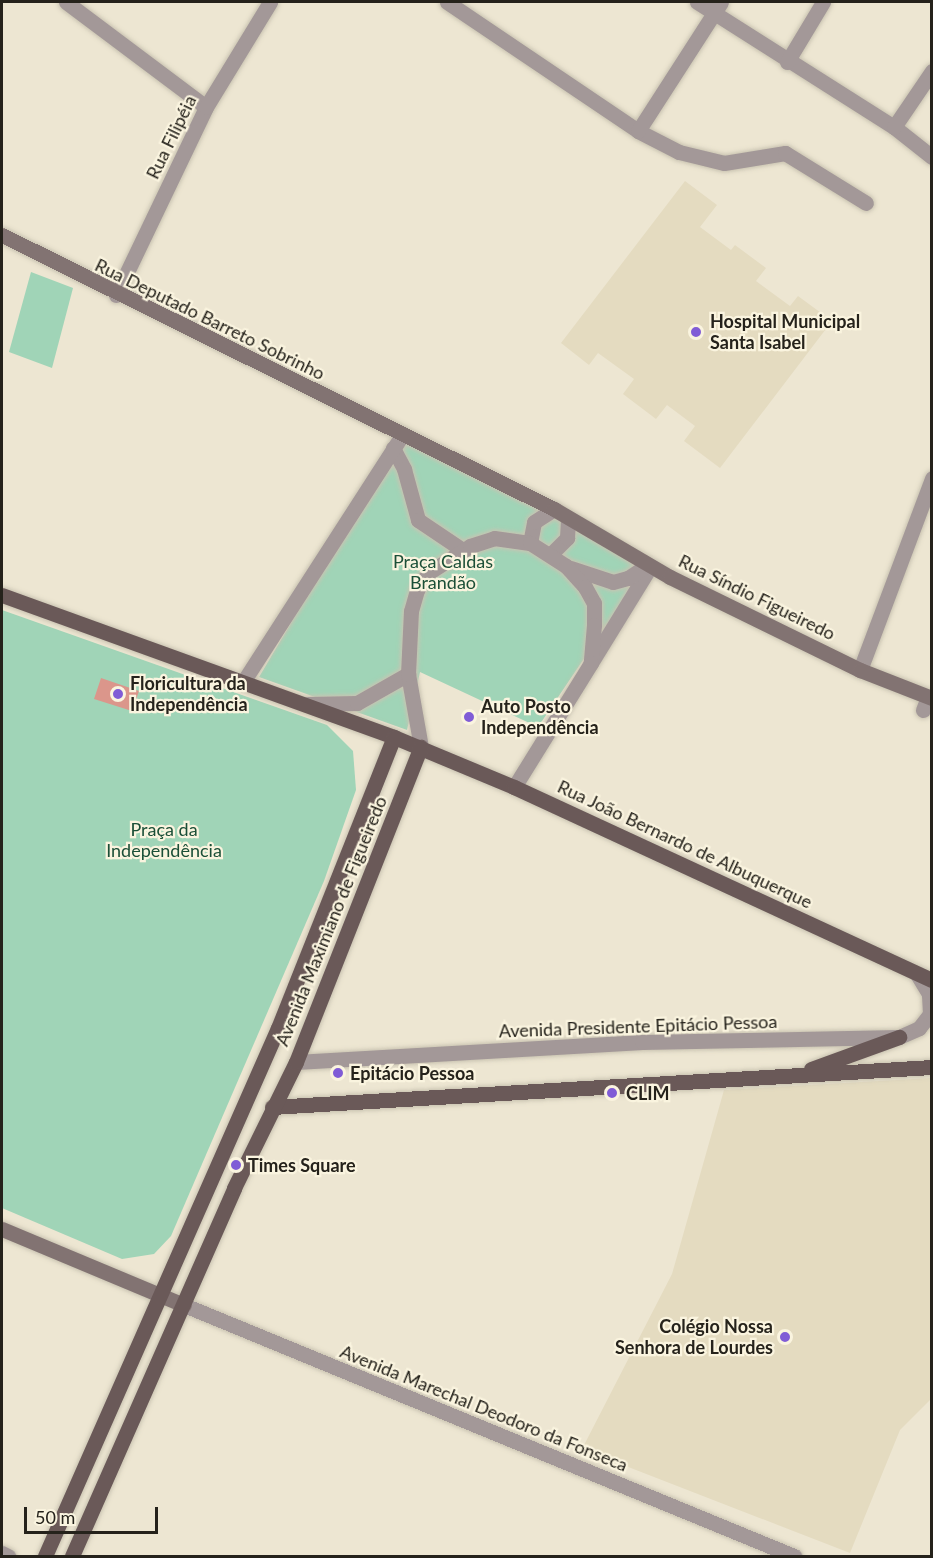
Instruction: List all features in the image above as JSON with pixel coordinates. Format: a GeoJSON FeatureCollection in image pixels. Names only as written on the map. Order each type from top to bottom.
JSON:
{"type":"FeatureCollection","features":[{"type":"Feature","properties":{"kind":"main road","name":"Rua Deputado Barreto Sobrinho"},"geometry":{"type":"LineString","coordinates":[[2,235],[116,295],[403,434]]}},
{"type":"Feature","properties":{"kind":"main road"},"geometry":{"type":"LineString","coordinates":[[403,434],[554,509],[649,566]]}},
{"type":"Feature","properties":{"kind":"main road","name":"Rua Síndio Figueiredo"},"geometry":{"type":"LineString","coordinates":[[649,566],[928,702]]}},
{"type":"Feature","properties":{"kind":"main road"},"geometry":{"type":"LineString","coordinates":[[2,595],[308,704],[421,747]]}},
{"type":"Feature","properties":{"kind":"main road"},"geometry":{"type":"LineString","coordinates":[[45,1557],[278,1028],[394,737]]}},
{"type":"Feature","properties":{"kind":"main road","name":"Rua João Bernardo de Albuquerque"},"geometry":{"type":"LineString","coordinates":[[421,747],[514,787],[924,977]]}},
{"type":"Feature","properties":{"kind":"main road","name":"Avenida Maximiano de Figueiredo"},"geometry":{"type":"LineString","coordinates":[[272,1107],[296,1062],[421,747]]}},
{"type":"Feature","properties":{"kind":"main road"},"geometry":{"type":"LineString","coordinates":[[794,1075],[899,1037]]}},
{"type":"Feature","properties":{"kind":"main road"},"geometry":{"type":"LineString","coordinates":[[72,1557],[272,1107],[932,1067]]}},
{"type":"Feature","properties":{"kind":"main road"},"geometry":{"type":"LineString","coordinates":[[2,1229],[160,1294]]}},
{"type":"Feature","properties":{"kind":"main road","name":"Avenida Marechal Deodoro da Fonseca"},"geometry":{"type":"LineString","coordinates":[[160,1294],[184,1305]]}},
{"type":"Feature","properties":{"kind":"street"},"geometry":{"type":"LineString","coordinates":[[66,2],[206,107]]}},
{"type":"Feature","properties":{"kind":"street","name":"Rua Filipéia"},"geometry":{"type":"LineString","coordinates":[[116,295],[206,107],[270,2]]}},
{"type":"Feature","properties":{"kind":"street"},"geometry":{"type":"LineString","coordinates":[[447,2],[638,131],[708,162],[724,164],[785,153],[866,203]]}},
{"type":"Feature","properties":{"kind":"street"},"geometry":{"type":"LineString","coordinates":[[697,2],[717,7],[787,62],[894,127],[932,157]]}},
{"type":"Feature","properties":{"kind":"street"},"geometry":{"type":"LineString","coordinates":[[787,62],[823,2]]}},
{"type":"Feature","properties":{"kind":"street"},"geometry":{"type":"LineString","coordinates":[[638,131],[717,7]]}},
{"type":"Feature","properties":{"kind":"street"},"geometry":{"type":"LineString","coordinates":[[894,127],[932,71]]}},
{"type":"Feature","properties":{"kind":"street"},"geometry":{"type":"LineString","coordinates":[[243,682],[403,434]]}},
{"type":"Feature","properties":{"kind":"street"},"geometry":{"type":"LineString","coordinates":[[393,448],[404,469],[418,520],[462,549]]}},
{"type":"Feature","properties":{"kind":"street"},"geometry":{"type":"LineString","coordinates":[[860,670],[932,478]]}},
{"type":"Feature","properties":{"kind":"street"},"geometry":{"type":"LineString","coordinates":[[530,543],[534,522],[554,509]]}},
{"type":"Feature","properties":{"kind":"street"},"geometry":{"type":"LineString","coordinates":[[550,554],[567,538],[568,518]]}},
{"type":"Feature","properties":{"kind":"street"},"geometry":{"type":"LineString","coordinates":[[421,747],[408,674],[411,611],[417,590],[428,573],[462,549],[494,538],[530,543],[566,566],[594,603],[591,663]]}},
{"type":"Feature","properties":{"kind":"street"},"geometry":{"type":"LineString","coordinates":[[566,566],[613,582],[628,578],[649,566]]}},
{"type":"Feature","properties":{"kind":"street"},"geometry":{"type":"LineString","coordinates":[[514,787],[649,566]]}},
{"type":"Feature","properties":{"kind":"street"},"geometry":{"type":"LineString","coordinates":[[308,704],[357,703],[408,674]]}},
{"type":"Feature","properties":{"kind":"street"},"geometry":{"type":"LineString","coordinates":[[899,1037],[919,1028],[930,1014],[929,994],[924,977]]}},
{"type":"Feature","properties":{"kind":"street","name":"Avenida Presidente Epitácio Pessoa"},"geometry":{"type":"LineString","coordinates":[[296,1062],[642,1042],[899,1037]]}},
{"type":"Feature","properties":{"kind":"street","name":"Avenida Marechal Deodoro da Fonseca"},"geometry":{"type":"LineString","coordinates":[[184,1305],[794,1557]]}},
{"type":"Feature","properties":{"kind":"street"},"geometry":{"type":"LineString","coordinates":[[2,1553],[8,1557]]}},
{"type":"Feature","properties":{"kind":"shaded area","name":"Hospital Municipal Santa Isabel"},"geometry":{"type":"Polygon","coordinates":[[[685,181],[717,205],[700,227],[731,250],[735,245],[766,268],[756,281],[790,306],[798,296],[832,321],[720,468],[684,441],[695,426],[667,405],[656,419],[623,394],[634,379],[598,353],[589,365],[561,343],[685,181]]]}},
{"type":"Feature","properties":{"kind":"shaded area","name":"Colégio Nossa Senhora de Lourdes"},"geometry":{"type":"Polygon","coordinates":[[[931,1078],[931,1399],[900,1430],[850,1553],[582,1449],[672,1274],[724,1090],[931,1078]]]}},
{"type":"Feature","properties":{"kind":"green space"},"geometry":{"type":"Polygon","coordinates":[[[31,272],[73,288],[52,368],[9,352],[31,272]]]}},
{"type":"Feature","properties":{"kind":"green space","name":"Praça Caldas Brandão"},"geometry":{"type":"Polygon","coordinates":[[[403,434],[647,565],[538,727],[420,672],[407,730],[259,677],[403,434]]]}},
{"type":"Feature","properties":{"kind":"green space","name":"Praça da Independência"},"geometry":{"type":"Polygon","coordinates":[[[2,610],[327,725],[353,751],[356,790],[324,881],[171,1236],[154,1254],[122,1259],[2,1208],[2,610]]]}},
{"type":"Feature","properties":{"kind":"building"},"geometry":{"type":"Polygon","coordinates":[[[101,678],[139,691],[132,711],[94,699],[101,678]]]}},
{"type":"Feature","properties":{"kind":"place","name":"Hospital Municipal Santa Isabel"},"geometry":{"type":"Point","coordinates":[696,332]}},
{"type":"Feature","properties":{"kind":"place","name":"Floricultura da Independência"},"geometry":{"type":"Point","coordinates":[118,694]}},
{"type":"Feature","properties":{"kind":"place","name":"Auto Posto Independência"},"geometry":{"type":"Point","coordinates":[469,717]}},
{"type":"Feature","properties":{"kind":"place","name":"Epitácio Pessoa"},"geometry":{"type":"Point","coordinates":[338,1073]}},
{"type":"Feature","properties":{"kind":"place","name":"CLIM"},"geometry":{"type":"Point","coordinates":[612,1093]}},
{"type":"Feature","properties":{"kind":"place","name":"Times Square"},"geometry":{"type":"Point","coordinates":[236,1165]}},
{"type":"Feature","properties":{"kind":"place","name":"Colégio Nossa Senhora de Lourdes"},"geometry":{"type":"Point","coordinates":[785,1337]}}]}
